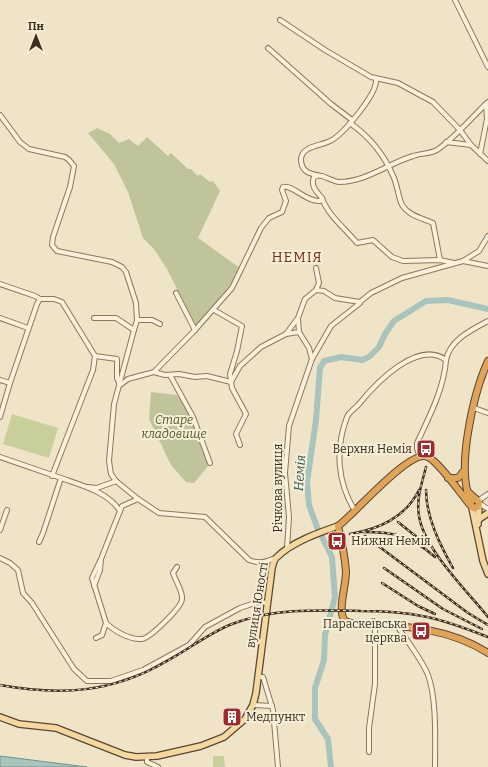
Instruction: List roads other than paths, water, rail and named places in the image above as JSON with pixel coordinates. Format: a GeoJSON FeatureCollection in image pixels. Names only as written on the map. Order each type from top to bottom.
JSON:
{"type":"FeatureCollection","features":[{"type":"Feature","properties":{"kind":"highway"},"geometry":{"type":"LineString","coordinates":[[472,500],[463,472],[465,452],[478,386],[488,361]]}},
{"type":"Feature","properties":{"kind":"highway"},"geometry":{"type":"LineString","coordinates":[[472,500],[448,478],[429,457],[420,456],[383,484],[338,526],[344,547],[346,574],[341,615],[345,620],[351,623],[432,630],[467,641],[488,653]]}},
{"type":"Feature","properties":{"kind":"highway"},"geometry":{"type":"LineString","coordinates":[[448,478],[458,478],[463,472]]}},
{"type":"Feature","properties":{"kind":"main road"},"geometry":{"type":"LineString","coordinates":[[472,500],[478,520],[477,531]]}},
{"type":"Feature","properties":{"kind":"main road"},"geometry":{"type":"LineString","coordinates":[[472,500],[483,561],[488,574]]}},
{"type":"Feature","properties":{"kind":"main road"},"geometry":{"type":"LineString","coordinates":[[478,520],[488,513]]}},
{"type":"Feature","properties":{"kind":"main road","name":"вулиця Юності"},"geometry":{"type":"LineString","coordinates":[[0,717],[19,724],[56,728],[125,755],[147,757],[191,748],[220,739],[239,725],[252,705],[258,677],[267,602],[275,558],[287,549],[315,535],[338,526]]}},
{"type":"Feature","properties":{"kind":"street"},"geometry":{"type":"LineString","coordinates":[[455,0],[488,67]]}},
{"type":"Feature","properties":{"kind":"street"},"geometry":{"type":"LineString","coordinates":[[280,20],[325,50],[376,80],[398,83],[433,102],[460,130],[471,146],[488,161]]}},
{"type":"Feature","properties":{"kind":"street"},"geometry":{"type":"LineString","coordinates":[[268,48],[375,145],[388,165],[400,196],[401,204],[418,218],[433,224],[440,260]]}},
{"type":"Feature","properties":{"kind":"street"},"geometry":{"type":"LineString","coordinates":[[376,80],[375,86],[351,122],[338,136],[330,142],[306,150],[301,160],[304,170],[308,174],[338,182],[347,181],[373,174],[388,165],[414,156],[426,154],[436,150],[446,142],[487,103]]}},
{"type":"Feature","properties":{"kind":"street"},"geometry":{"type":"LineString","coordinates":[[480,154],[487,119],[487,103]]}},
{"type":"Feature","properties":{"kind":"street"},"geometry":{"type":"LineString","coordinates":[[0,115],[20,142],[29,149],[65,157],[72,162],[74,166],[70,187],[52,237],[52,244],[57,251],[112,262],[122,267],[126,272],[136,303],[138,320],[114,404],[109,461],[111,474],[116,481],[138,499],[159,513],[206,517],[249,560],[256,563],[275,558]]}},
{"type":"Feature","properties":{"kind":"street"},"geometry":{"type":"LineString","coordinates":[[446,142],[471,146]]}},
{"type":"Feature","properties":{"kind":"street"},"geometry":{"type":"LineString","coordinates":[[317,176],[314,177],[312,181],[328,212],[350,233],[357,243],[373,240],[397,259],[407,261],[440,260],[457,264]]}},
{"type":"Feature","properties":{"kind":"street"},"geometry":{"type":"LineString","coordinates":[[154,372],[214,310],[232,288],[262,228],[269,218],[282,212],[285,207],[286,201],[282,190],[286,186],[312,200],[320,201],[322,198]]}},
{"type":"Feature","properties":{"kind":"street","name":"Річкова вулиця"},"geometry":{"type":"LineString","coordinates":[[287,549],[289,517],[286,473],[289,426],[312,359],[331,326],[371,293],[402,278],[457,264],[474,256],[488,236]]}},
{"type":"Feature","properties":{"kind":"street"},"geometry":{"type":"LineString","coordinates":[[464,261],[488,266]]}},
{"type":"Feature","properties":{"kind":"street"},"geometry":{"type":"LineString","coordinates":[[286,334],[298,318],[305,299],[316,290],[319,283],[316,268]]}},
{"type":"Feature","properties":{"kind":"street"},"geometry":{"type":"LineString","coordinates":[[0,284],[40,299],[54,299],[62,302],[95,356],[92,370],[52,476]]}},
{"type":"Feature","properties":{"kind":"street"},"geometry":{"type":"LineString","coordinates":[[316,290],[324,291],[335,298],[360,302]]}},
{"type":"Feature","properties":{"kind":"street"},"geometry":{"type":"LineString","coordinates":[[176,293],[195,330]]}},
{"type":"Feature","properties":{"kind":"street"},"geometry":{"type":"LineString","coordinates":[[0,417],[28,328],[40,299]]}},
{"type":"Feature","properties":{"kind":"street"},"geometry":{"type":"LineString","coordinates":[[214,310],[242,326],[238,352],[230,374],[231,382],[238,400],[246,414],[236,434],[240,445]]}},
{"type":"Feature","properties":{"kind":"street"},"geometry":{"type":"LineString","coordinates":[[0,318],[28,328]]}},
{"type":"Feature","properties":{"kind":"street"},"geometry":{"type":"LineString","coordinates":[[94,318],[116,318],[134,330]]}},
{"type":"Feature","properties":{"kind":"street"},"geometry":{"type":"LineString","coordinates":[[298,318],[299,332],[309,348],[312,359]]}},
{"type":"Feature","properties":{"kind":"street"},"geometry":{"type":"LineString","coordinates":[[138,320],[152,320],[160,324]]}},
{"type":"Feature","properties":{"kind":"street"},"geometry":{"type":"LineString","coordinates":[[420,456],[417,449],[417,443],[435,407],[446,369],[448,352],[461,337],[488,321]]}},
{"type":"Feature","properties":{"kind":"street"},"geometry":{"type":"LineString","coordinates":[[231,382],[240,366],[261,347],[286,334],[299,332]]}},
{"type":"Feature","properties":{"kind":"street"},"geometry":{"type":"LineString","coordinates":[[355,510],[345,492],[341,478],[339,455],[347,416],[368,391],[386,375],[417,356],[439,354],[446,360]]}},
{"type":"Feature","properties":{"kind":"street"},"geometry":{"type":"LineString","coordinates":[[95,356],[117,359],[117,378],[120,385]]}},
{"type":"Feature","properties":{"kind":"street"},"geometry":{"type":"LineString","coordinates":[[120,385],[128,379],[154,372],[195,377],[207,376],[231,382]]}},
{"type":"Feature","properties":{"kind":"street"},"geometry":{"type":"LineString","coordinates":[[170,375],[193,417],[210,464]]}},
{"type":"Feature","properties":{"kind":"street"},"geometry":{"type":"LineString","coordinates":[[0,380],[10,383]]}},
{"type":"Feature","properties":{"kind":"street"},"geometry":{"type":"LineString","coordinates":[[474,408],[488,413]]}},
{"type":"Feature","properties":{"kind":"street"},"geometry":{"type":"LineString","coordinates":[[0,458],[88,487],[97,488],[116,481]]}},
{"type":"Feature","properties":{"kind":"street"},"geometry":{"type":"LineString","coordinates":[[39,542],[61,478]]}},
{"type":"Feature","properties":{"kind":"street"},"geometry":{"type":"LineString","coordinates":[[88,487],[109,498],[120,512]]}},
{"type":"Feature","properties":{"kind":"street"},"geometry":{"type":"LineString","coordinates":[[472,500],[488,494]]}},
{"type":"Feature","properties":{"kind":"street"},"geometry":{"type":"LineString","coordinates":[[138,499],[122,506],[102,559],[92,578],[106,623],[114,631],[135,638],[142,639],[148,636],[167,620],[181,602],[182,595],[173,573],[177,567]]}},
{"type":"Feature","properties":{"kind":"street"},"geometry":{"type":"LineString","coordinates":[[472,500],[488,509]]}},
{"type":"Feature","properties":{"kind":"street"},"geometry":{"type":"LineString","coordinates":[[0,530],[7,510]]}},
{"type":"Feature","properties":{"kind":"street"},"geometry":{"type":"LineString","coordinates":[[0,558],[10,563],[18,570],[23,593],[32,603],[74,669],[87,680],[111,681],[143,670],[189,645],[205,627],[240,608],[258,602],[267,602]]}},
{"type":"Feature","properties":{"kind":"street"},"geometry":{"type":"LineString","coordinates":[[96,638],[102,635],[106,623]]}},
{"type":"Feature","properties":{"kind":"street"},"geometry":{"type":"LineString","coordinates":[[369,752],[369,728],[375,684],[375,624]]}},
{"type":"Feature","properties":{"kind":"street"},"geometry":{"type":"LineString","coordinates":[[397,626],[428,675],[431,688],[435,728],[435,767]]}},
{"type":"Feature","properties":{"kind":"street"},"geometry":{"type":"LineString","coordinates":[[258,677],[263,677],[272,706],[278,767]]}},
{"type":"Feature","properties":{"kind":"street"},"geometry":{"type":"LineString","coordinates":[[252,705],[272,706]]}},
{"type":"Feature","properties":{"kind":"street"},"geometry":{"type":"LineString","coordinates":[[147,757],[147,762],[158,767]]}},
{"type":"Feature","properties":{"kind":"water"},"geometry":{"type":"Polygon","coordinates":[[[0,756],[87,767],[0,767],[0,756]]]}},
{"type":"Feature","properties":{"kind":"waterway","name":"Немія"},"geometry":{"type":"LineString","coordinates":[[331,767],[328,739],[315,719],[315,688],[324,660],[325,635],[335,597],[332,557],[317,527],[309,505],[307,482],[316,420],[320,368],[324,361],[341,357],[362,360],[369,357],[379,347],[385,334],[394,321],[426,301],[448,300],[488,309]]}},
{"type":"Feature","properties":{"kind":"railway"},"geometry":{"type":"LineString","coordinates":[[426,467],[418,503],[419,516],[423,529],[437,556],[488,617]]}},
{"type":"Feature","properties":{"kind":"railway"},"geometry":{"type":"LineString","coordinates":[[350,534],[371,529],[390,521],[406,508],[419,490]]}},
{"type":"Feature","properties":{"kind":"railway"},"geometry":{"type":"LineString","coordinates":[[426,490],[428,510],[431,520],[443,550],[453,568]]}},
{"type":"Feature","properties":{"kind":"railway"},"geometry":{"type":"LineString","coordinates":[[398,522],[418,538]]}},
{"type":"Feature","properties":{"kind":"railway"},"geometry":{"type":"LineString","coordinates":[[363,532],[402,536],[418,544],[435,557]]}},
{"type":"Feature","properties":{"kind":"railway"},"geometry":{"type":"LineString","coordinates":[[365,536],[468,613],[488,625]]}},
{"type":"Feature","properties":{"kind":"railway"},"geometry":{"type":"LineString","coordinates":[[384,568],[443,609],[482,629]]}},
{"type":"Feature","properties":{"kind":"railway"},"geometry":{"type":"LineString","coordinates":[[382,583],[418,606],[435,614]]}},
{"type":"Feature","properties":{"kind":"railway"},"geometry":{"type":"LineString","coordinates":[[0,685],[65,691],[106,686],[147,672],[215,632],[232,624],[264,615],[296,611],[329,610],[384,612],[422,616],[456,625],[488,637]]}},
{"type":"Feature","properties":{"kind":"place","name":"Верхня Немія"},"geometry":{"type":"Point","coordinates":[426,449]}},
{"type":"Feature","properties":{"kind":"place","name":"Нижня Немія"},"geometry":{"type":"Point","coordinates":[337,541]}},
{"type":"Feature","properties":{"kind":"place","name":"Параскеївська церква"},"geometry":{"type":"Point","coordinates":[421,631]}},
{"type":"Feature","properties":{"kind":"place","name":"Медпункт"},"geometry":{"type":"Point","coordinates":[232,717]}},
{"type":"Feature","properties":{"kind":"district","name":"НЕМІЯ"},"geometry":{"type":"Point","coordinates":[297,257]}},
{"type":"Feature","properties":{"kind":"park label","name":"Старе кладовище"},"geometry":{"type":"Point","coordinates":[174,427]}}]}
